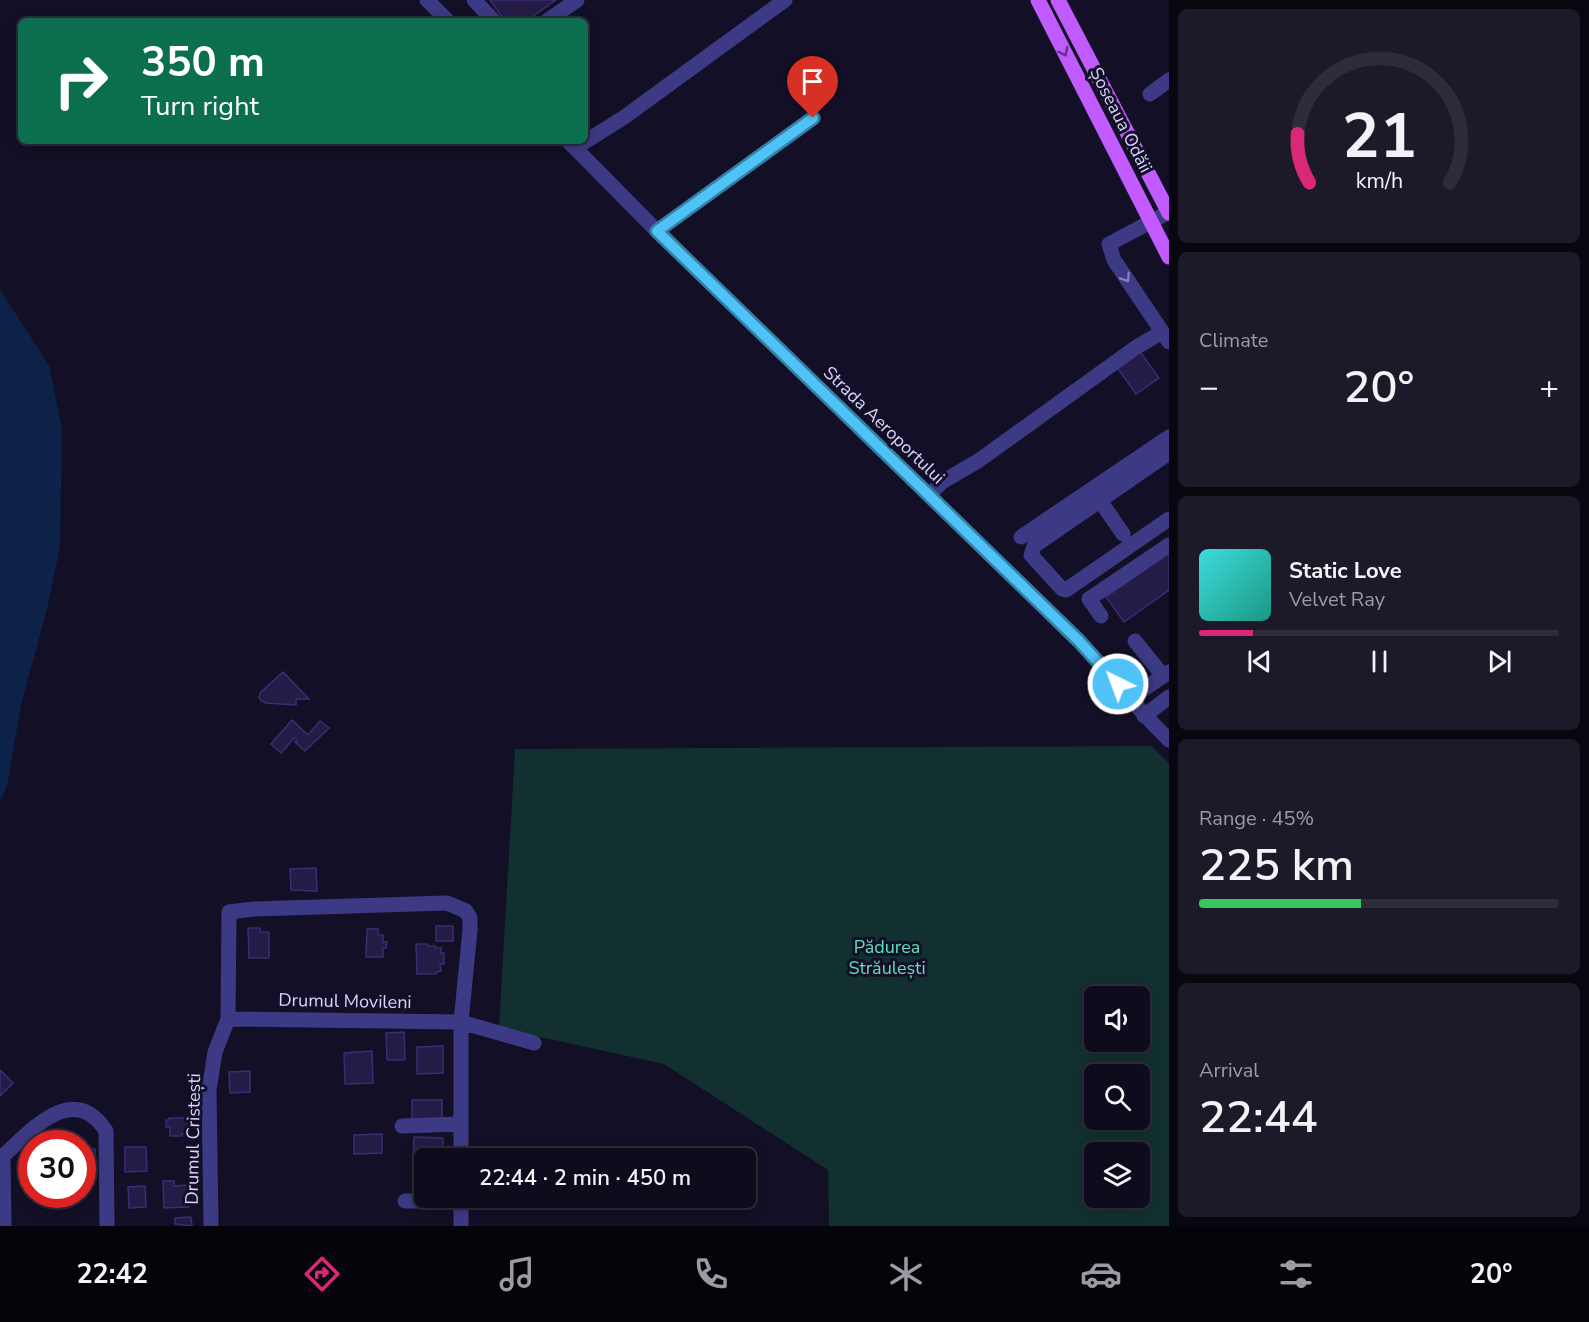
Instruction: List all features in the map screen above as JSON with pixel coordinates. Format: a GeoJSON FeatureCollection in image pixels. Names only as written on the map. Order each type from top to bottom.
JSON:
{"type":"FeatureCollection","features":[{"type":"Feature","properties":{"kind":"main road","name":"Șoseaua Odăii"},"geometry":{"type":"LineString","coordinates":[[1038,0],[1169,257]]}},
{"type":"Feature","properties":{"kind":"main road","name":"Șoseaua Odăii"},"geometry":{"type":"LineString","coordinates":[[1058,0],[1169,213]]}},
{"type":"Feature","properties":{"kind":"street"},"geometry":{"type":"LineString","coordinates":[[427,0],[445,18]]}},
{"type":"Feature","properties":{"kind":"street"},"geometry":{"type":"LineString","coordinates":[[474,0],[491,18]]}},
{"type":"Feature","properties":{"kind":"street"},"geometry":{"type":"LineString","coordinates":[[551,18],[577,0]]}},
{"type":"Feature","properties":{"kind":"street"},"geometry":{"type":"LineString","coordinates":[[588,137],[623,118],[785,0]]}},
{"type":"Feature","properties":{"kind":"street"},"geometry":{"type":"LineString","coordinates":[[1150,93],[1169,80]]}},
{"type":"Feature","properties":{"kind":"street"},"geometry":{"type":"LineString","coordinates":[[657,231],[813,118]]}},
{"type":"Feature","properties":{"kind":"street","name":"Strada Aeroportului"},"geometry":{"type":"LineString","coordinates":[[572,145],[657,231],[1079,641],[1131,698],[1144,716],[1169,740]]}},
{"type":"Feature","properties":{"kind":"street"},"geometry":{"type":"LineString","coordinates":[[929,495],[942,482],[978,461],[1127,354],[1165,337],[1114,260],[1108,244],[1169,213]]}},
{"type":"Feature","properties":{"kind":"street"},"geometry":{"type":"LineString","coordinates":[[1021,537],[1169,437]]}},
{"type":"Feature","properties":{"kind":"street"},"geometry":{"type":"LineString","coordinates":[[1169,453],[1099,499],[1034,546],[1031,555],[1062,589],[1066,590],[1169,519]]}},
{"type":"Feature","properties":{"kind":"street"},"geometry":{"type":"LineString","coordinates":[[1099,499],[1123,534]]}},
{"type":"Feature","properties":{"kind":"street"},"geometry":{"type":"LineString","coordinates":[[1101,615],[1089,599],[1169,545]]}},
{"type":"Feature","properties":{"kind":"street"},"geometry":{"type":"LineString","coordinates":[[1131,698],[1166,674],[1135,641]]}},
{"type":"Feature","properties":{"kind":"street"},"geometry":{"type":"LineString","coordinates":[[1144,716],[1169,697]]}},
{"type":"Feature","properties":{"kind":"street","name":"Drumul Cristești"},"geometry":{"type":"LineString","coordinates":[[211,1226],[209,1090],[215,1052],[228,1019],[229,912],[254,909],[447,903],[458,906],[466,911],[470,918],[461,1022]]}},
{"type":"Feature","properties":{"kind":"street","name":"Drumul Movileni"},"geometry":{"type":"LineString","coordinates":[[228,1019],[461,1022],[534,1043]]}},
{"type":"Feature","properties":{"kind":"street"},"geometry":{"type":"LineString","coordinates":[[461,1022],[461,1148]]}},
{"type":"Feature","properties":{"kind":"street"},"geometry":{"type":"LineString","coordinates":[[4,1226],[3,1156],[51,1114],[64,1110],[84,1111],[98,1119],[106,1131],[107,1226]]}},
{"type":"Feature","properties":{"kind":"street"},"geometry":{"type":"LineString","coordinates":[[402,1126],[461,1124]]}},
{"type":"Feature","properties":{"kind":"street"},"geometry":{"type":"LineString","coordinates":[[405,1201],[414,1201]]}},
{"type":"Feature","properties":{"kind":"street"},"geometry":{"type":"LineString","coordinates":[[461,1208],[461,1226]]}},
{"type":"Feature","properties":{"kind":"green space","name":"Pădurea Străulești"},"geometry":{"type":"Polygon","coordinates":[[[1151,746],[1169,763],[1169,1226],[829,1226],[828,1170],[664,1064],[499,1028],[515,749],[1151,746]]]}},
{"type":"Feature","properties":{"kind":"water"},"geometry":{"type":"Polygon","coordinates":[[[0,290],[49,365],[62,429],[60,547],[47,609],[21,705],[7,786],[0,801],[0,290]]]}},
{"type":"Feature","properties":{"kind":"building"},"geometry":{"type":"Polygon","coordinates":[[[490,0],[556,0],[530,18],[503,18],[490,0]]]}},
{"type":"Feature","properties":{"kind":"building"},"geometry":{"type":"Polygon","coordinates":[[[1139,350],[1159,378],[1136,394],[1116,366],[1139,350]]]}},
{"type":"Feature","properties":{"kind":"building"},"geometry":{"type":"Polygon","coordinates":[[[1169,553],[1169,590],[1124,622],[1106,597],[1169,553]]]}},
{"type":"Feature","properties":{"kind":"building"},"geometry":{"type":"Polygon","coordinates":[[[283,672],[309,699],[296,699],[296,705],[261,701],[259,697],[261,692],[283,672]]]}},
{"type":"Feature","properties":{"kind":"building"},"geometry":{"type":"Polygon","coordinates":[[[292,720],[308,735],[320,721],[329,728],[305,751],[295,742],[297,740],[294,738],[281,753],[271,744],[292,720]]]}},
{"type":"Feature","properties":{"kind":"building"},"geometry":{"type":"Polygon","coordinates":[[[316,868],[317,891],[291,890],[290,869],[316,868]]]}},
{"type":"Feature","properties":{"kind":"building"},"geometry":{"type":"Polygon","coordinates":[[[436,926],[453,926],[453,941],[436,941],[436,926]]]}},
{"type":"Feature","properties":{"kind":"building"},"geometry":{"type":"Polygon","coordinates":[[[248,928],[260,928],[260,932],[269,932],[269,958],[249,958],[248,928]]]}},
{"type":"Feature","properties":{"kind":"building"},"geometry":{"type":"Polygon","coordinates":[[[367,929],[378,929],[378,935],[383,935],[383,942],[387,942],[386,948],[383,948],[383,957],[366,957],[367,929]]]}},
{"type":"Feature","properties":{"kind":"building"},"geometry":{"type":"Polygon","coordinates":[[[416,944],[441,948],[441,953],[444,953],[444,964],[440,964],[441,971],[436,974],[417,974],[416,944]]]}},
{"type":"Feature","properties":{"kind":"building"},"geometry":{"type":"Polygon","coordinates":[[[404,1032],[405,1060],[387,1060],[386,1033],[404,1032]]]}},
{"type":"Feature","properties":{"kind":"building"},"geometry":{"type":"Polygon","coordinates":[[[443,1046],[443,1073],[417,1074],[417,1047],[443,1046]]]}},
{"type":"Feature","properties":{"kind":"building"},"geometry":{"type":"Polygon","coordinates":[[[372,1051],[373,1083],[345,1084],[344,1053],[372,1051]]]}},
{"type":"Feature","properties":{"kind":"building"},"geometry":{"type":"Polygon","coordinates":[[[0,1070],[13,1083],[0,1096],[0,1070]]]}},
{"type":"Feature","properties":{"kind":"building"},"geometry":{"type":"Polygon","coordinates":[[[250,1071],[250,1092],[230,1093],[229,1072],[250,1071]]]}},
{"type":"Feature","properties":{"kind":"building"},"geometry":{"type":"Polygon","coordinates":[[[412,1100],[442,1100],[442,1122],[412,1122],[412,1100]]]}},
{"type":"Feature","properties":{"kind":"building"},"geometry":{"type":"Polygon","coordinates":[[[189,1118],[189,1133],[182,1134],[182,1136],[170,1136],[170,1127],[166,1127],[166,1120],[189,1118]]]}},
{"type":"Feature","properties":{"kind":"building"},"geometry":{"type":"Polygon","coordinates":[[[382,1134],[382,1153],[354,1154],[354,1135],[382,1134]]]}},
{"type":"Feature","properties":{"kind":"building"},"geometry":{"type":"Polygon","coordinates":[[[414,1137],[443,1138],[442,1148],[414,1148],[413,1161],[414,1137]]]}},
{"type":"Feature","properties":{"kind":"building"},"geometry":{"type":"Polygon","coordinates":[[[125,1147],[146,1147],[147,1171],[125,1172],[125,1147]]]}},
{"type":"Feature","properties":{"kind":"building"},"geometry":{"type":"Polygon","coordinates":[[[163,1181],[174,1181],[174,1186],[189,1185],[189,1207],[164,1208],[163,1181]]]}},
{"type":"Feature","properties":{"kind":"building"},"geometry":{"type":"Polygon","coordinates":[[[145,1186],[146,1207],[129,1208],[128,1187],[145,1186]]]}},
{"type":"Feature","properties":{"kind":"building"},"geometry":{"type":"Polygon","coordinates":[[[191,1217],[192,1226],[175,1224],[175,1218],[191,1217]]]}},
{"type":"Feature","properties":{"kind":"route"},"geometry":{"type":"LineString","coordinates":[[813,118],[657,231],[1079,641],[1118,684]]}}]}
